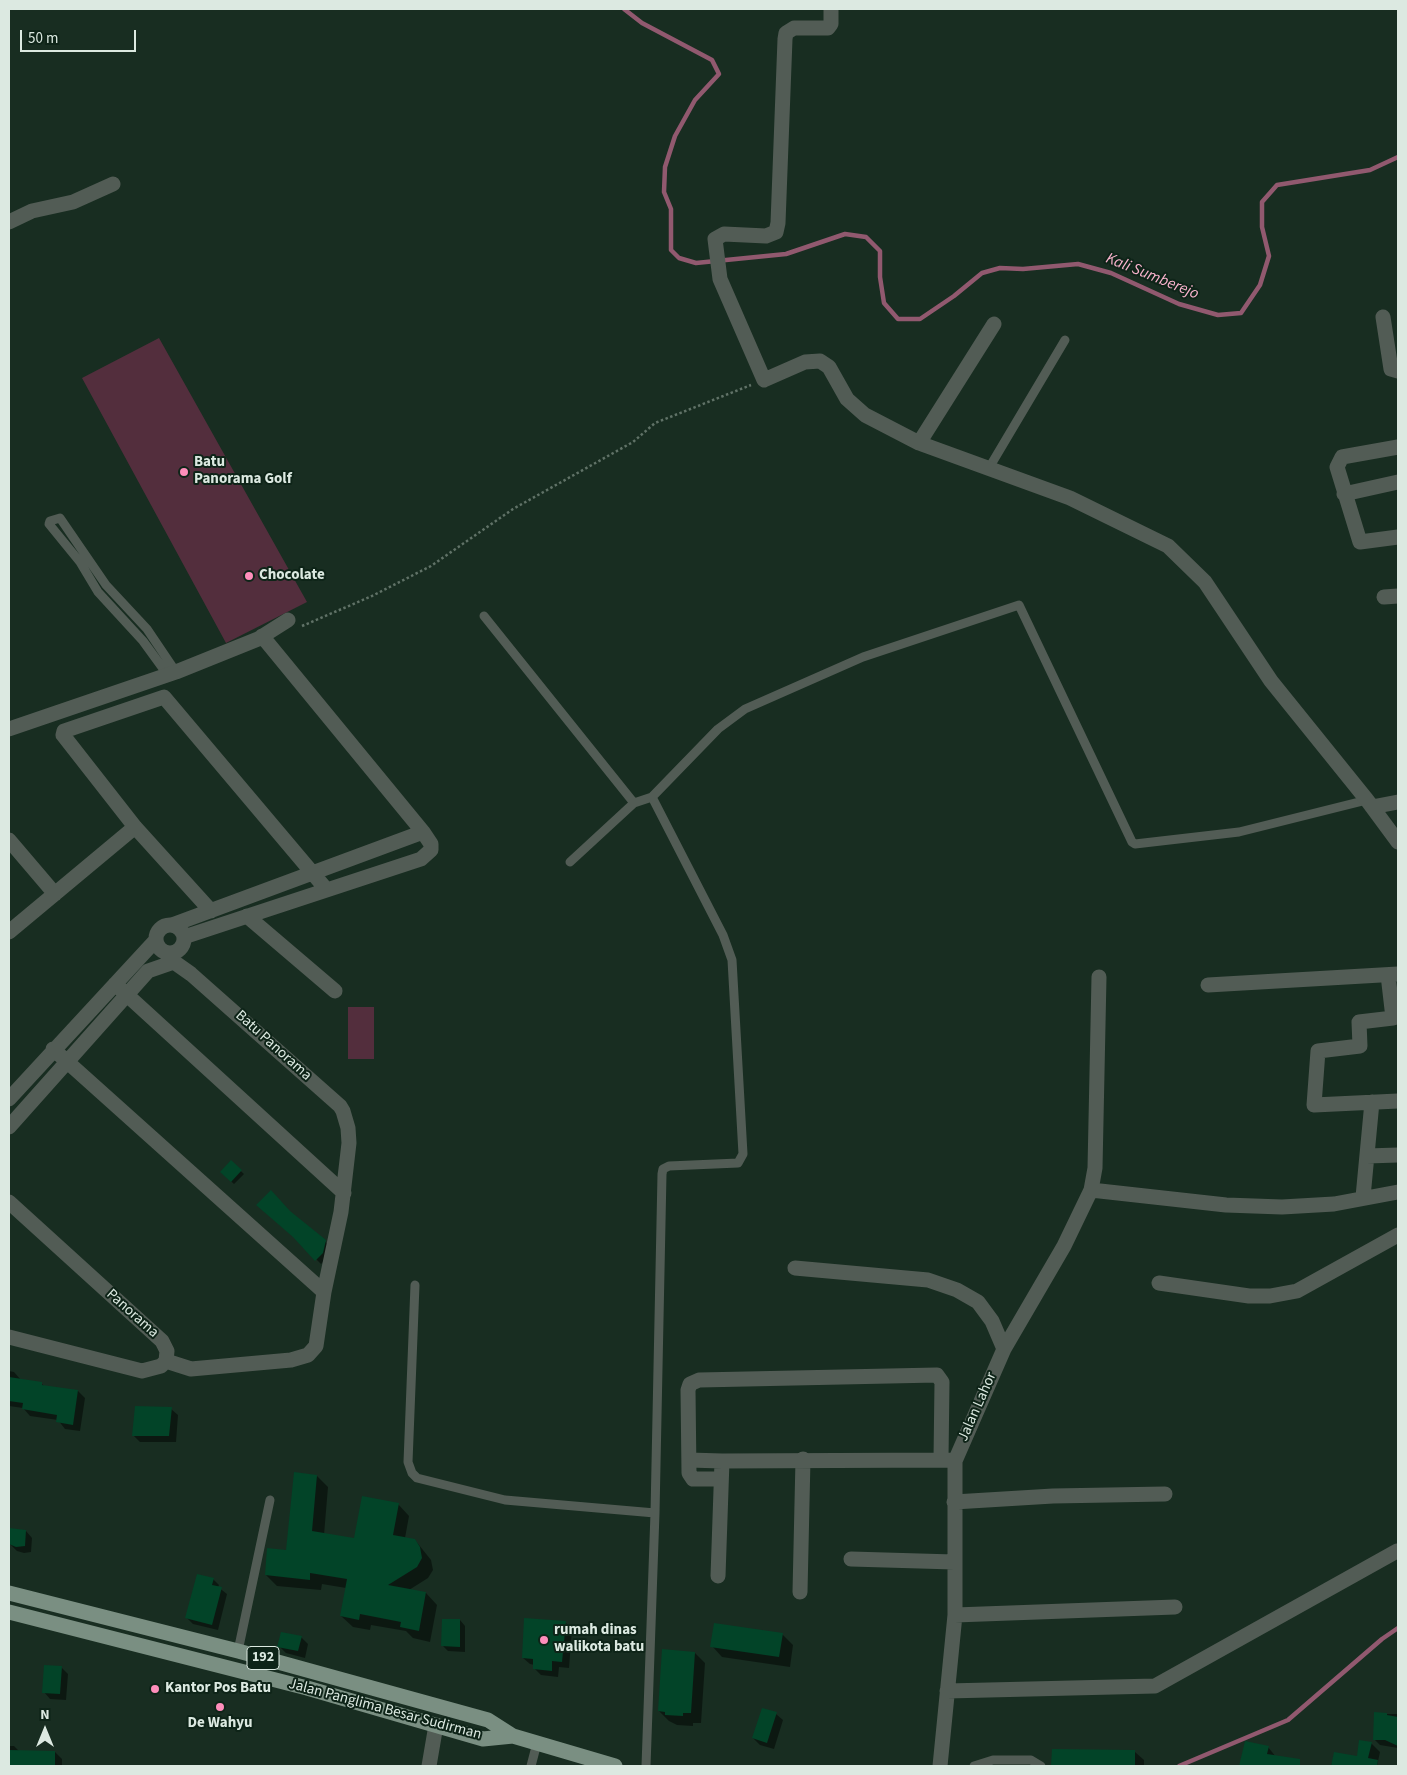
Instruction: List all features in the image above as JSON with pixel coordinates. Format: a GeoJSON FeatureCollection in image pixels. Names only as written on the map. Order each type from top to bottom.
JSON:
{"type":"FeatureCollection","features":[{"type":"Feature","properties":{"kind":"main road","name":"Jalan Panglima Besar Sudirman"},"geometry":{"type":"LineString","coordinates":[[9,1593],[238,1651],[488,1720],[513,1736]]}},
{"type":"Feature","properties":{"kind":"main road","name":"Jalan Panglima Besar Sudirman"},"geometry":{"type":"LineString","coordinates":[[9,1612],[308,1688],[483,1739],[513,1736]]}},
{"type":"Feature","properties":{"kind":"main road","name":"192"},"geometry":{"type":"LineString","coordinates":[[513,1736],[589,1763],[615,1766]]}},
{"type":"Feature","properties":{"kind":"street"},"geometry":{"type":"LineString","coordinates":[[831,9],[830,27],[825,29],[794,28],[786,33],[784,39],[778,223],[776,232],[766,236],[724,234],[715,239],[720,279],[764,380],[805,362],[820,361],[829,367],[847,399],[865,415],[919,442],[1070,498],[1168,546],[1205,582],[1271,681],[1370,803],[1398,842]]}},
{"type":"Feature","properties":{"kind":"street"},"geometry":{"type":"LineString","coordinates":[[9,222],[32,211],[73,202],[113,184]]}},
{"type":"Feature","properties":{"kind":"street"},"geometry":{"type":"LineString","coordinates":[[1383,317],[1391,369],[1398,371]]}},
{"type":"Feature","properties":{"kind":"street"},"geometry":{"type":"LineString","coordinates":[[919,442],[994,324]]}},
{"type":"Feature","properties":{"kind":"street"},"geometry":{"type":"LineString","coordinates":[[1398,447],[1342,458],[1337,467],[1360,542],[1398,537]]}},
{"type":"Feature","properties":{"kind":"street"},"geometry":{"type":"LineString","coordinates":[[1344,494],[1398,482]]}},
{"type":"Feature","properties":{"kind":"street"},"geometry":{"type":"LineString","coordinates":[[9,729],[172,673],[292,625]]}},
{"type":"Feature","properties":{"kind":"street"},"geometry":{"type":"LineString","coordinates":[[184,937],[421,859],[429,853],[432,846],[423,832],[262,636]]}},
{"type":"Feature","properties":{"kind":"street"},"geometry":{"type":"LineString","coordinates":[[211,911],[135,827],[63,733],[162,696],[326,889]]}},
{"type":"Feature","properties":{"kind":"street"},"geometry":{"type":"LineString","coordinates":[[1370,803],[1398,802]]}},
{"type":"Feature","properties":{"kind":"street"},"geometry":{"type":"LineString","coordinates":[[9,932],[135,827]]}},
{"type":"Feature","properties":{"kind":"street"},"geometry":{"type":"LineString","coordinates":[[9,1099],[53,1049],[155,941],[157,932],[163,926],[172,925],[211,911],[423,832]]}},
{"type":"Feature","properties":{"kind":"street"},"geometry":{"type":"LineString","coordinates":[[9,840],[55,894]]}},
{"type":"Feature","properties":{"kind":"street"},"geometry":{"type":"LineString","coordinates":[[247,916],[336,992]]}},
{"type":"Feature","properties":{"kind":"street"},"geometry":{"type":"LineString","coordinates":[[9,1127],[150,969],[175,957],[183,946],[184,937],[180,929],[172,925]]}},
{"type":"Feature","properties":{"kind":"street"},"geometry":{"type":"LineString","coordinates":[[155,941],[160,949],[175,957]]}},
{"type":"Feature","properties":{"kind":"street","name":"Batu Panorama"},"geometry":{"type":"LineString","coordinates":[[166,1361],[190,1369],[290,1360],[308,1355],[316,1346],[324,1292],[344,1193],[349,1143],[348,1128],[340,1106],[191,974],[175,957]]}},
{"type":"Feature","properties":{"kind":"street"},"geometry":{"type":"LineString","coordinates":[[1208,985],[1393,974],[1394,1018],[1359,1022],[1360,1046],[1318,1051],[1314,1105],[1398,1101]]}},
{"type":"Feature","properties":{"kind":"street","name":"Jalan Lahor"},"geometry":{"type":"LineString","coordinates":[[940,1766],[955,1615],[954,1502],[948,1460],[1004,1349],[1064,1246],[1091,1190],[1095,1168],[1099,977]]}},
{"type":"Feature","properties":{"kind":"street"},"geometry":{"type":"LineString","coordinates":[[115,984],[344,1193]]}},
{"type":"Feature","properties":{"kind":"street"},"geometry":{"type":"LineString","coordinates":[[53,1049],[324,1292]]}},
{"type":"Feature","properties":{"kind":"street"},"geometry":{"type":"LineString","coordinates":[[1364,1197],[1372,1102]]}},
{"type":"Feature","properties":{"kind":"street"},"geometry":{"type":"LineString","coordinates":[[1367,1156],[1398,1155]]}},
{"type":"Feature","properties":{"kind":"street"},"geometry":{"type":"LineString","coordinates":[[1091,1190],[1226,1205],[1282,1207],[1334,1204],[1398,1192]]}},
{"type":"Feature","properties":{"kind":"street","name":"Panorama"},"geometry":{"type":"LineString","coordinates":[[9,1202],[162,1341],[168,1351],[166,1361]]}},
{"type":"Feature","properties":{"kind":"street"},"geometry":{"type":"LineString","coordinates":[[1159,1283],[1249,1296],[1270,1296],[1296,1291],[1398,1235]]}},
{"type":"Feature","properties":{"kind":"street"},"geometry":{"type":"LineString","coordinates":[[795,1268],[928,1280],[957,1290],[978,1302],[992,1321],[1004,1349]]}},
{"type":"Feature","properties":{"kind":"street"},"geometry":{"type":"LineString","coordinates":[[9,1337],[142,1371],[153,1370],[166,1361]]}},
{"type":"Feature","properties":{"kind":"street"},"geometry":{"type":"LineString","coordinates":[[689,1460],[948,1460],[942,1379],[933,1374],[694,1382],[688,1390],[689,1473],[693,1479],[721,1479]]}},
{"type":"Feature","properties":{"kind":"street"},"geometry":{"type":"LineString","coordinates":[[800,1592],[803,1459]]}},
{"type":"Feature","properties":{"kind":"street"},"geometry":{"type":"LineString","coordinates":[[718,1576],[722,1461]]}},
{"type":"Feature","properties":{"kind":"street"},"geometry":{"type":"LineString","coordinates":[[954,1502],[1053,1496],[1165,1494]]}},
{"type":"Feature","properties":{"kind":"street"},"geometry":{"type":"LineString","coordinates":[[947,1691],[1155,1686],[1397,1551]]}},
{"type":"Feature","properties":{"kind":"street"},"geometry":{"type":"LineString","coordinates":[[851,1559],[954,1562]]}},
{"type":"Feature","properties":{"kind":"street"},"geometry":{"type":"LineString","coordinates":[[955,1615],[1176,1607]]}},
{"type":"Feature","properties":{"kind":"street"},"geometry":{"type":"LineString","coordinates":[[429,1766],[436,1725]]}},
{"type":"Feature","properties":{"kind":"lane"},"geometry":{"type":"LineString","coordinates":[[989,468],[1065,340]]}},
{"type":"Feature","properties":{"kind":"lane"},"geometry":{"type":"LineString","coordinates":[[60,518],[106,585],[147,628],[172,673],[98,592],[80,562],[49,524],[50,522],[60,518]]}},
{"type":"Feature","properties":{"kind":"lane"},"geometry":{"type":"LineString","coordinates":[[570,862],[634,803],[652,797],[718,729],[745,709],[862,657],[1019,605],[1132,842],[1135,844],[1239,832],[1370,803]]}},
{"type":"Feature","properties":{"kind":"lane"},"geometry":{"type":"LineString","coordinates":[[484,616],[634,803]]}},
{"type":"Feature","properties":{"kind":"lane"},"geometry":{"type":"LineString","coordinates":[[646,1766],[655,1513],[662,1174],[664,1169],[669,1166],[738,1163],[743,1154],[732,960],[723,935],[652,797]]}},
{"type":"Feature","properties":{"kind":"lane"},"geometry":{"type":"LineString","coordinates":[[415,1286],[408,1462],[412,1474],[417,1478],[505,1500],[655,1513]]}},
{"type":"Feature","properties":{"kind":"lane"},"geometry":{"type":"LineString","coordinates":[[238,1651],[270,1500]]}},
{"type":"Feature","properties":{"kind":"lane"},"geometry":{"type":"LineString","coordinates":[[531,1766],[537,1743]]}},
{"type":"Feature","properties":{"kind":"lane"},"geometry":{"type":"LineString","coordinates":[[974,1766],[993,1760],[1031,1760],[1042,1766]]}},
{"type":"Feature","properties":{"kind":"path"},"geometry":{"type":"LineString","coordinates":[[292,625],[316,619],[372,596],[431,566],[513,509],[633,442],[654,423],[764,380]]}},
{"type":"Feature","properties":{"kind":"shaded area","name":"Batu Panorama Golf"},"geometry":{"type":"Polygon","coordinates":[[[159,338],[307,602],[226,643],[82,378],[159,338]]]}},
{"type":"Feature","properties":{"kind":"shaded area"},"geometry":{"type":"Polygon","coordinates":[[[348,1007],[374,1007],[374,1059],[348,1059],[348,1007]]]}},
{"type":"Feature","properties":{"kind":"building"},"geometry":{"type":"Polygon","coordinates":[[[231,1160],[242,1170],[231,1182],[220,1172],[231,1160]]]}},
{"type":"Feature","properties":{"kind":"building"},"geometry":{"type":"Polygon","coordinates":[[[271,1190],[290,1211],[326,1240],[323,1253],[315,1261],[293,1237],[256,1205],[271,1190]]]}},
{"type":"Feature","properties":{"kind":"building"},"geometry":{"type":"Polygon","coordinates":[[[9,1377],[42,1382],[42,1385],[78,1390],[73,1425],[56,1422],[57,1415],[22,1409],[23,1403],[9,1401],[9,1377]]]}},
{"type":"Feature","properties":{"kind":"building"},"geometry":{"type":"Polygon","coordinates":[[[135,1406],[172,1407],[169,1436],[132,1436],[135,1406]]]}},
{"type":"Feature","properties":{"kind":"building"},"geometry":{"type":"Polygon","coordinates":[[[294,1472],[317,1475],[312,1531],[354,1538],[362,1496],[399,1503],[393,1535],[415,1539],[420,1547],[422,1558],[417,1567],[388,1585],[426,1592],[419,1631],[400,1627],[401,1622],[360,1614],[359,1620],[340,1616],[347,1579],[310,1573],[310,1580],[265,1575],[267,1548],[286,1550],[294,1472]]]}},
{"type":"Feature","properties":{"kind":"building"},"geometry":{"type":"Polygon","coordinates":[[[9,1528],[26,1530],[25,1546],[16,1547],[9,1544],[9,1528]]]}},
{"type":"Feature","properties":{"kind":"building"},"geometry":{"type":"Polygon","coordinates":[[[197,1574],[214,1578],[212,1585],[222,1587],[212,1625],[185,1618],[197,1574]]]}},
{"type":"Feature","properties":{"kind":"building","name":"rumah dinas walikota batu"},"geometry":{"type":"Polygon","coordinates":[[[524,1618],[566,1621],[562,1662],[552,1661],[552,1671],[533,1669],[533,1659],[522,1658],[524,1618]]]}},
{"type":"Feature","properties":{"kind":"building"},"geometry":{"type":"Polygon","coordinates":[[[442,1619],[460,1619],[460,1647],[441,1646],[442,1619]]]}},
{"type":"Feature","properties":{"kind":"building"},"geometry":{"type":"Polygon","coordinates":[[[714,1623],[783,1633],[779,1657],[710,1647],[714,1623]]]}},
{"type":"Feature","properties":{"kind":"building"},"geometry":{"type":"Polygon","coordinates":[[[281,1632],[302,1636],[298,1651],[277,1647],[281,1632]]]}},
{"type":"Feature","properties":{"kind":"building"},"geometry":{"type":"Polygon","coordinates":[[[662,1649],[695,1652],[691,1713],[683,1713],[683,1716],[665,1715],[665,1712],[658,1711],[662,1649]]]}},
{"type":"Feature","properties":{"kind":"building"},"geometry":{"type":"Polygon","coordinates":[[[44,1665],[62,1666],[60,1694],[42,1693],[44,1665]]]}},
{"type":"Feature","properties":{"kind":"building"},"geometry":{"type":"Polygon","coordinates":[[[762,1708],[777,1712],[767,1743],[752,1738],[762,1708]]]}},
{"type":"Feature","properties":{"kind":"building"},"geometry":{"type":"Polygon","coordinates":[[[1374,1712],[1387,1713],[1387,1715],[1398,1717],[1398,1746],[1385,1740],[1373,1740],[1374,1712]]]}},
{"type":"Feature","properties":{"kind":"building"},"geometry":{"type":"Polygon","coordinates":[[[1359,1740],[1372,1742],[1368,1758],[1378,1760],[1377,1766],[1331,1766],[1334,1752],[1357,1756],[1359,1740]]]}},
{"type":"Feature","properties":{"kind":"building"},"geometry":{"type":"Polygon","coordinates":[[[1245,1741],[1269,1746],[1267,1754],[1300,1759],[1300,1766],[1239,1766],[1245,1741]]]}},
{"type":"Feature","properties":{"kind":"building"},"geometry":{"type":"Polygon","coordinates":[[[1052,1749],[1135,1750],[1135,1766],[1051,1766],[1052,1749]]]}},
{"type":"Feature","properties":{"kind":"building"},"geometry":{"type":"Polygon","coordinates":[[[9,1750],[55,1751],[55,1766],[9,1766],[9,1750]]]}},
{"type":"Feature","properties":{"kind":"waterway","name":"Kali Sumberejo"},"geometry":{"type":"LineString","coordinates":[[624,9],[642,23],[712,60],[719,74],[695,100],[675,136],[665,167],[664,192],[671,209],[671,250],[679,258],[696,263],[786,254],[845,234],[866,237],[880,251],[880,277],[884,303],[898,319],[920,319],[954,296],[982,273],[1000,268],[1023,269],[1078,264],[1111,273],[1179,304],[1218,315],[1241,313],[1260,285],[1269,256],[1262,227],[1262,202],[1277,185],[1370,170],[1398,157]]}},
{"type":"Feature","properties":{"kind":"waterway"},"geometry":{"type":"LineString","coordinates":[[1179,1766],[1288,1720],[1382,1639],[1398,1628]]}},
{"type":"Feature","properties":{"kind":"place","name":"Batu Panorama Golf"},"geometry":{"type":"Point","coordinates":[184,472]}},
{"type":"Feature","properties":{"kind":"place","name":"Chocolate"},"geometry":{"type":"Point","coordinates":[249,576]}},
{"type":"Feature","properties":{"kind":"place","name":"rumah dinas walikota batu"},"geometry":{"type":"Point","coordinates":[544,1640]}},
{"type":"Feature","properties":{"kind":"place","name":"Kantor Pos Batu"},"geometry":{"type":"Point","coordinates":[155,1689]}},
{"type":"Feature","properties":{"kind":"place","name":"De Wahyu"},"geometry":{"type":"Point","coordinates":[220,1707]}}]}
